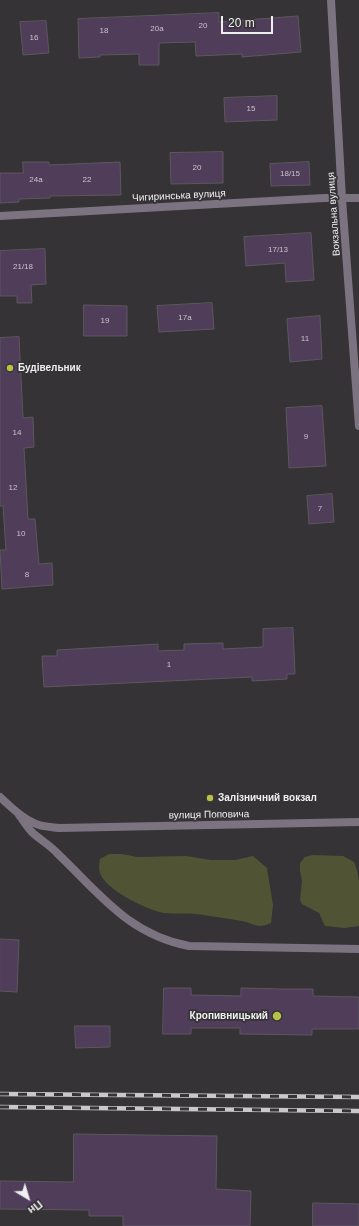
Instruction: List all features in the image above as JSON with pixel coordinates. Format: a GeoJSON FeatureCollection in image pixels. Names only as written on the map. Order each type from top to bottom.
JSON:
{"type":"FeatureCollection","features":[{"type":"Feature","properties":{"kind":"street","name":"Вокзальна вулиця"},"geometry":{"type":"LineString","coordinates":[[331,0],[342,198],[359,426]]}},
{"type":"Feature","properties":{"kind":"street","name":"Чигиринська вулиця"},"geometry":{"type":"LineString","coordinates":[[0,216],[359,198]]}},
{"type":"Feature","properties":{"kind":"street"},"geometry":{"type":"LineString","coordinates":[[0,797],[15,811],[33,833],[57,852],[119,914],[144,931],[160,938],[188,946],[359,949]]}},
{"type":"Feature","properties":{"kind":"street","name":"вулиця Поповича"},"geometry":{"type":"LineString","coordinates":[[15,811],[40,826],[59,828],[359,822]]}},
{"type":"Feature","properties":{"kind":"green space"},"geometry":{"type":"Polygon","coordinates":[[[109,854],[122,854],[137,857],[186,856],[211,860],[235,860],[253,856],[267,868],[273,905],[271,923],[259,926],[242,921],[197,914],[164,913],[148,908],[130,900],[113,889],[102,877],[99,871],[100,859],[109,854]]]}},
{"type":"Feature","properties":{"kind":"green space"},"geometry":{"type":"Polygon","coordinates":[[[313,855],[343,856],[354,862],[359,881],[359,926],[344,928],[325,926],[319,913],[302,904],[300,900],[302,881],[300,863],[305,857],[313,855]]]}},
{"type":"Feature","properties":{"kind":"building"},"geometry":{"type":"Polygon","coordinates":[[[219,13],[219,22],[298,16],[301,52],[242,57],[242,54],[196,56],[195,42],[159,43],[159,65],[139,65],[139,54],[100,55],[100,57],[79,58],[78,19],[219,13]]]}},
{"type":"Feature","properties":{"kind":"building"},"geometry":{"type":"Polygon","coordinates":[[[46,21],[49,53],[23,55],[20,22],[46,21]]]}},
{"type":"Feature","properties":{"kind":"building"},"geometry":{"type":"Polygon","coordinates":[[[277,96],[277,120],[225,122],[224,98],[277,96]]]}},
{"type":"Feature","properties":{"kind":"building"},"geometry":{"type":"Polygon","coordinates":[[[223,152],[223,183],[171,184],[170,153],[223,152]]]}},
{"type":"Feature","properties":{"kind":"building"},"geometry":{"type":"Polygon","coordinates":[[[23,162],[49,162],[49,165],[120,162],[121,195],[50,196],[50,198],[19,199],[19,202],[0,203],[0,173],[23,173],[23,162]]]}},
{"type":"Feature","properties":{"kind":"building"},"geometry":{"type":"Polygon","coordinates":[[[309,162],[310,185],[271,186],[270,164],[309,162]]]}},
{"type":"Feature","properties":{"kind":"building"},"geometry":{"type":"Polygon","coordinates":[[[311,233],[314,280],[286,282],[285,263],[246,266],[244,237],[311,233]]]}},
{"type":"Feature","properties":{"kind":"building"},"geometry":{"type":"Polygon","coordinates":[[[45,249],[46,284],[31,285],[32,303],[17,303],[17,296],[0,296],[0,251],[45,249]]]}},
{"type":"Feature","properties":{"kind":"building"},"geometry":{"type":"Polygon","coordinates":[[[212,303],[214,329],[159,332],[157,306],[212,303]]]}},
{"type":"Feature","properties":{"kind":"building"},"geometry":{"type":"Polygon","coordinates":[[[84,305],[127,306],[127,336],[84,336],[84,305]]]}},
{"type":"Feature","properties":{"kind":"building"},"geometry":{"type":"Polygon","coordinates":[[[320,316],[322,359],[290,362],[287,319],[320,316]]]}},
{"type":"Feature","properties":{"kind":"building"},"geometry":{"type":"Polygon","coordinates":[[[19,337],[23,418],[33,417],[34,447],[24,448],[28,519],[35,519],[39,564],[52,563],[53,585],[2,589],[0,550],[6,550],[3,506],[0,506],[0,338],[19,337]]]}},
{"type":"Feature","properties":{"kind":"building"},"geometry":{"type":"Polygon","coordinates":[[[322,406],[326,466],[289,468],[286,408],[322,406]]]}},
{"type":"Feature","properties":{"kind":"building"},"geometry":{"type":"Polygon","coordinates":[[[332,494],[334,522],[309,524],[307,496],[332,494]]]}},
{"type":"Feature","properties":{"kind":"building"},"geometry":{"type":"Polygon","coordinates":[[[293,628],[295,674],[287,674],[287,679],[252,681],[252,677],[44,687],[42,656],[57,656],[57,650],[158,644],[158,651],[184,650],[184,644],[223,643],[223,649],[263,647],[263,629],[293,628]]]}},
{"type":"Feature","properties":{"kind":"building"},"geometry":{"type":"Polygon","coordinates":[[[0,939],[19,940],[17,992],[0,991],[0,939]]]}},
{"type":"Feature","properties":{"kind":"building","name":"Кропивницький"},"geometry":{"type":"Polygon","coordinates":[[[164,988],[191,988],[191,995],[241,996],[241,988],[313,989],[313,996],[359,997],[359,1029],[312,1029],[312,1035],[240,1034],[240,1028],[191,1028],[191,1034],[163,1034],[164,988]]]}},
{"type":"Feature","properties":{"kind":"building"},"geometry":{"type":"Polygon","coordinates":[[[75,1026],[110,1026],[110,1047],[76,1048],[75,1026]]]}},
{"type":"Feature","properties":{"kind":"building"},"geometry":{"type":"Polygon","coordinates":[[[74,1134],[217,1136],[216,1189],[251,1191],[250,1226],[123,1226],[123,1216],[89,1216],[89,1210],[0,1209],[0,1181],[73,1182],[74,1134]]]}},
{"type":"Feature","properties":{"kind":"building"},"geometry":{"type":"Polygon","coordinates":[[[313,1203],[359,1204],[359,1226],[313,1226],[313,1203]]]}},
{"type":"Feature","properties":{"kind":"railway"},"geometry":{"type":"LineString","coordinates":[[0,1094],[359,1097]]}},
{"type":"Feature","properties":{"kind":"railway"},"geometry":{"type":"LineString","coordinates":[[0,1107],[359,1111]]}},
{"type":"Feature","properties":{"kind":"place","name":"Будівельник"},"geometry":{"type":"Point","coordinates":[10,368]}},
{"type":"Feature","properties":{"kind":"place","name":"Залізничний вокзал"},"geometry":{"type":"Point","coordinates":[210,798]}},
{"type":"Feature","properties":{"kind":"place","name":"Кропивницький"},"geometry":{"type":"Point","coordinates":[277,1016]}}]}
